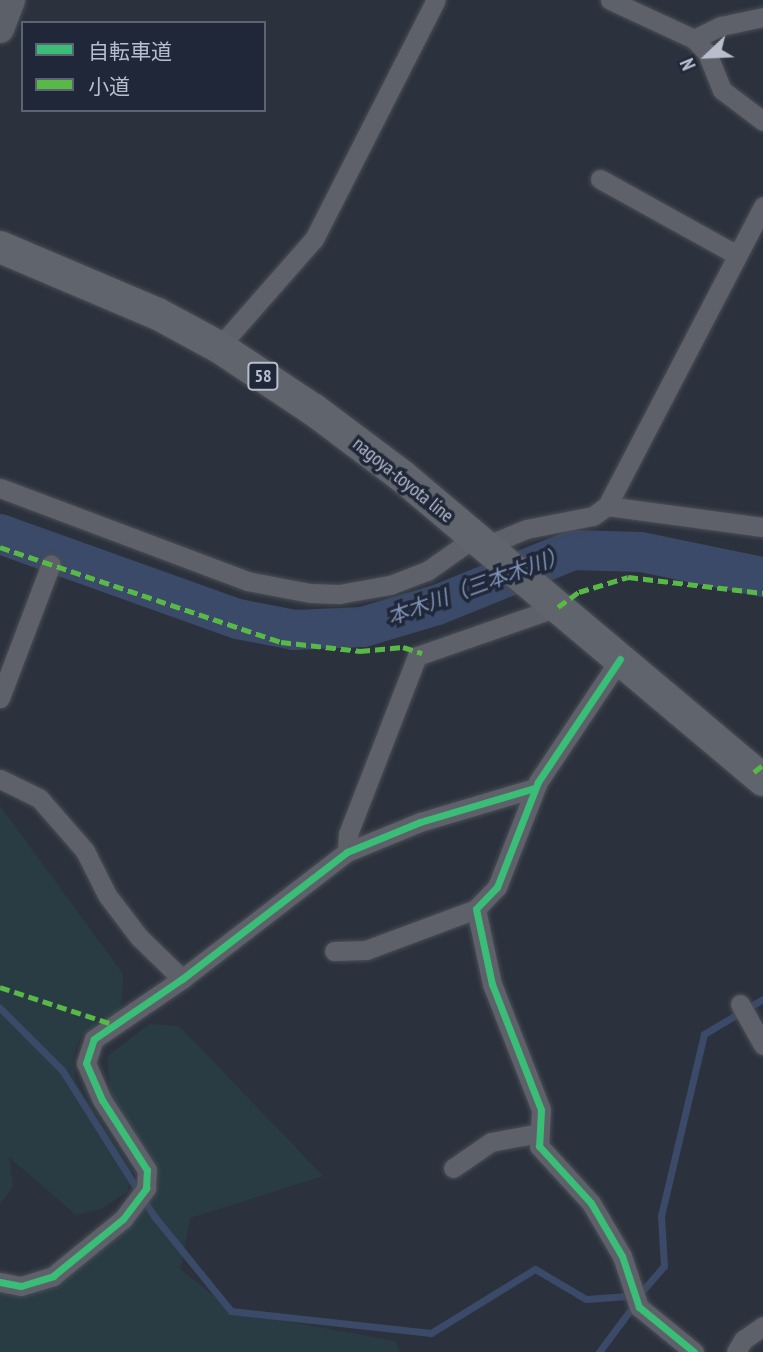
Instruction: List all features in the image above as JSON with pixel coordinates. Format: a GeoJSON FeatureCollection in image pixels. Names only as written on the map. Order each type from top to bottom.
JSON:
{"type":"FeatureCollection","features":[{"type":"Feature","properties":{"kind":"main road","name":"nagoya-toyota line"},"geometry":{"type":"LineString","coordinates":[[0,247],[158,314],[219,347],[391,468],[763,780]]}},
{"type":"Feature","properties":{"kind":"street"},"geometry":{"type":"LineString","coordinates":[[0,29],[11,0]]}},
{"type":"Feature","properties":{"kind":"street"},"geometry":{"type":"LineString","coordinates":[[219,347],[314,239],[436,0]]}},
{"type":"Feature","properties":{"kind":"street"},"geometry":{"type":"LineString","coordinates":[[610,0],[694,39],[707,53],[722,90],[763,121]]}},
{"type":"Feature","properties":{"kind":"street"},"geometry":{"type":"LineString","coordinates":[[694,39],[721,26],[763,18]]}},
{"type":"Feature","properties":{"kind":"street"},"geometry":{"type":"LineString","coordinates":[[600,180],[737,255]]}},
{"type":"Feature","properties":{"kind":"street"},"geometry":{"type":"LineString","coordinates":[[0,488],[247,580],[310,593],[339,594],[390,584],[526,529],[593,516],[607,506],[763,206]]}},
{"type":"Feature","properties":{"kind":"street"},"geometry":{"type":"LineString","coordinates":[[607,506],[763,527]]}},
{"type":"Feature","properties":{"kind":"street"},"geometry":{"type":"LineString","coordinates":[[0,698],[51,564]]}},
{"type":"Feature","properties":{"kind":"street"},"geometry":{"type":"LineString","coordinates":[[347,852],[348,834],[417,656],[549,601]]}},
{"type":"Feature","properties":{"kind":"street"},"geometry":{"type":"LineString","coordinates":[[334,951],[366,950],[476,909],[497,887],[535,788],[620,659]]}},
{"type":"Feature","properties":{"kind":"street"},"geometry":{"type":"LineString","coordinates":[[0,779],[39,798],[85,851],[107,895],[139,937],[182,979]]}},
{"type":"Feature","properties":{"kind":"street"},"geometry":{"type":"LineString","coordinates":[[0,1282],[21,1286],[53,1276],[136,1205],[146,1188],[147,1170],[102,1100],[86,1063],[94,1039],[182,979],[347,852],[420,822],[535,788]]}},
{"type":"Feature","properties":{"kind":"street"},"geometry":{"type":"LineString","coordinates":[[476,909],[492,984],[541,1110],[538,1146],[591,1203],[608,1230],[636,1299],[694,1352]]}},
{"type":"Feature","properties":{"kind":"street"},"geometry":{"type":"LineString","coordinates":[[740,1004],[763,1045]]}},
{"type":"Feature","properties":{"kind":"street"},"geometry":{"type":"LineString","coordinates":[[453,1168],[491,1142],[539,1133]]}},
{"type":"Feature","properties":{"kind":"street"},"geometry":{"type":"LineString","coordinates":[[736,1352],[743,1339],[763,1326]]}},
{"type":"Feature","properties":{"kind":"shaded area"},"geometry":{"type":"Polygon","coordinates":[[[0,806],[123,974],[121,1010],[80,1037],[72,1060],[76,1082],[133,1172],[127,1192],[103,1208],[76,1215],[9,1157],[13,1186],[0,1204],[0,806]]]}},
{"type":"Feature","properties":{"kind":"shaded area"},"geometry":{"type":"Polygon","coordinates":[[[149,1024],[179,1026],[323,1176],[190,1218],[180,1269],[234,1312],[395,1341],[400,1352],[0,1352],[0,1290],[56,1283],[139,1216],[151,1192],[156,1171],[111,1093],[108,1071],[108,1056],[149,1024]]]}},
{"type":"Feature","properties":{"kind":"waterway","name":"本木川（三本木川）"},"geometry":{"type":"LineString","coordinates":[[0,534],[238,619],[294,630],[363,627],[437,605],[573,550],[641,552],[763,577]]}},
{"type":"Feature","properties":{"kind":"waterway"},"geometry":{"type":"LineString","coordinates":[[0,1008],[62,1070],[154,1216],[231,1311],[431,1333],[535,1269],[586,1299],[628,1296],[644,1289],[664,1266],[661,1216],[704,1034],[763,999]]}},
{"type":"Feature","properties":{"kind":"waterway"},"geometry":{"type":"LineString","coordinates":[[599,1352],[634,1305]]}},
{"type":"Feature","properties":{"kind":"marked path"},"geometry":{"type":"LineString","coordinates":[[0,547],[281,642],[360,651],[403,647],[422,653]]}},
{"type":"Feature","properties":{"kind":"marked path"},"geometry":{"type":"LineString","coordinates":[[558,607],[579,592],[628,577],[763,593]]}},
{"type":"Feature","properties":{"kind":"marked path"},"geometry":{"type":"LineString","coordinates":[[754,772],[763,765]]}},
{"type":"Feature","properties":{"kind":"marked path"},"geometry":{"type":"LineString","coordinates":[[0,987],[115,1025]]}},
{"type":"Feature","properties":{"kind":"cycle path"},"geometry":{"type":"LineString","coordinates":[[620,659],[538,782],[497,887],[476,909],[492,984],[541,1110],[539,1146],[591,1203],[622,1256],[639,1307],[694,1352]]}},
{"type":"Feature","properties":{"kind":"cycle path"},"geometry":{"type":"LineString","coordinates":[[0,1282],[21,1286],[53,1276],[123,1219],[146,1188],[147,1170],[102,1100],[86,1063],[94,1039],[182,979],[347,852],[420,822],[535,788]]}}]}
